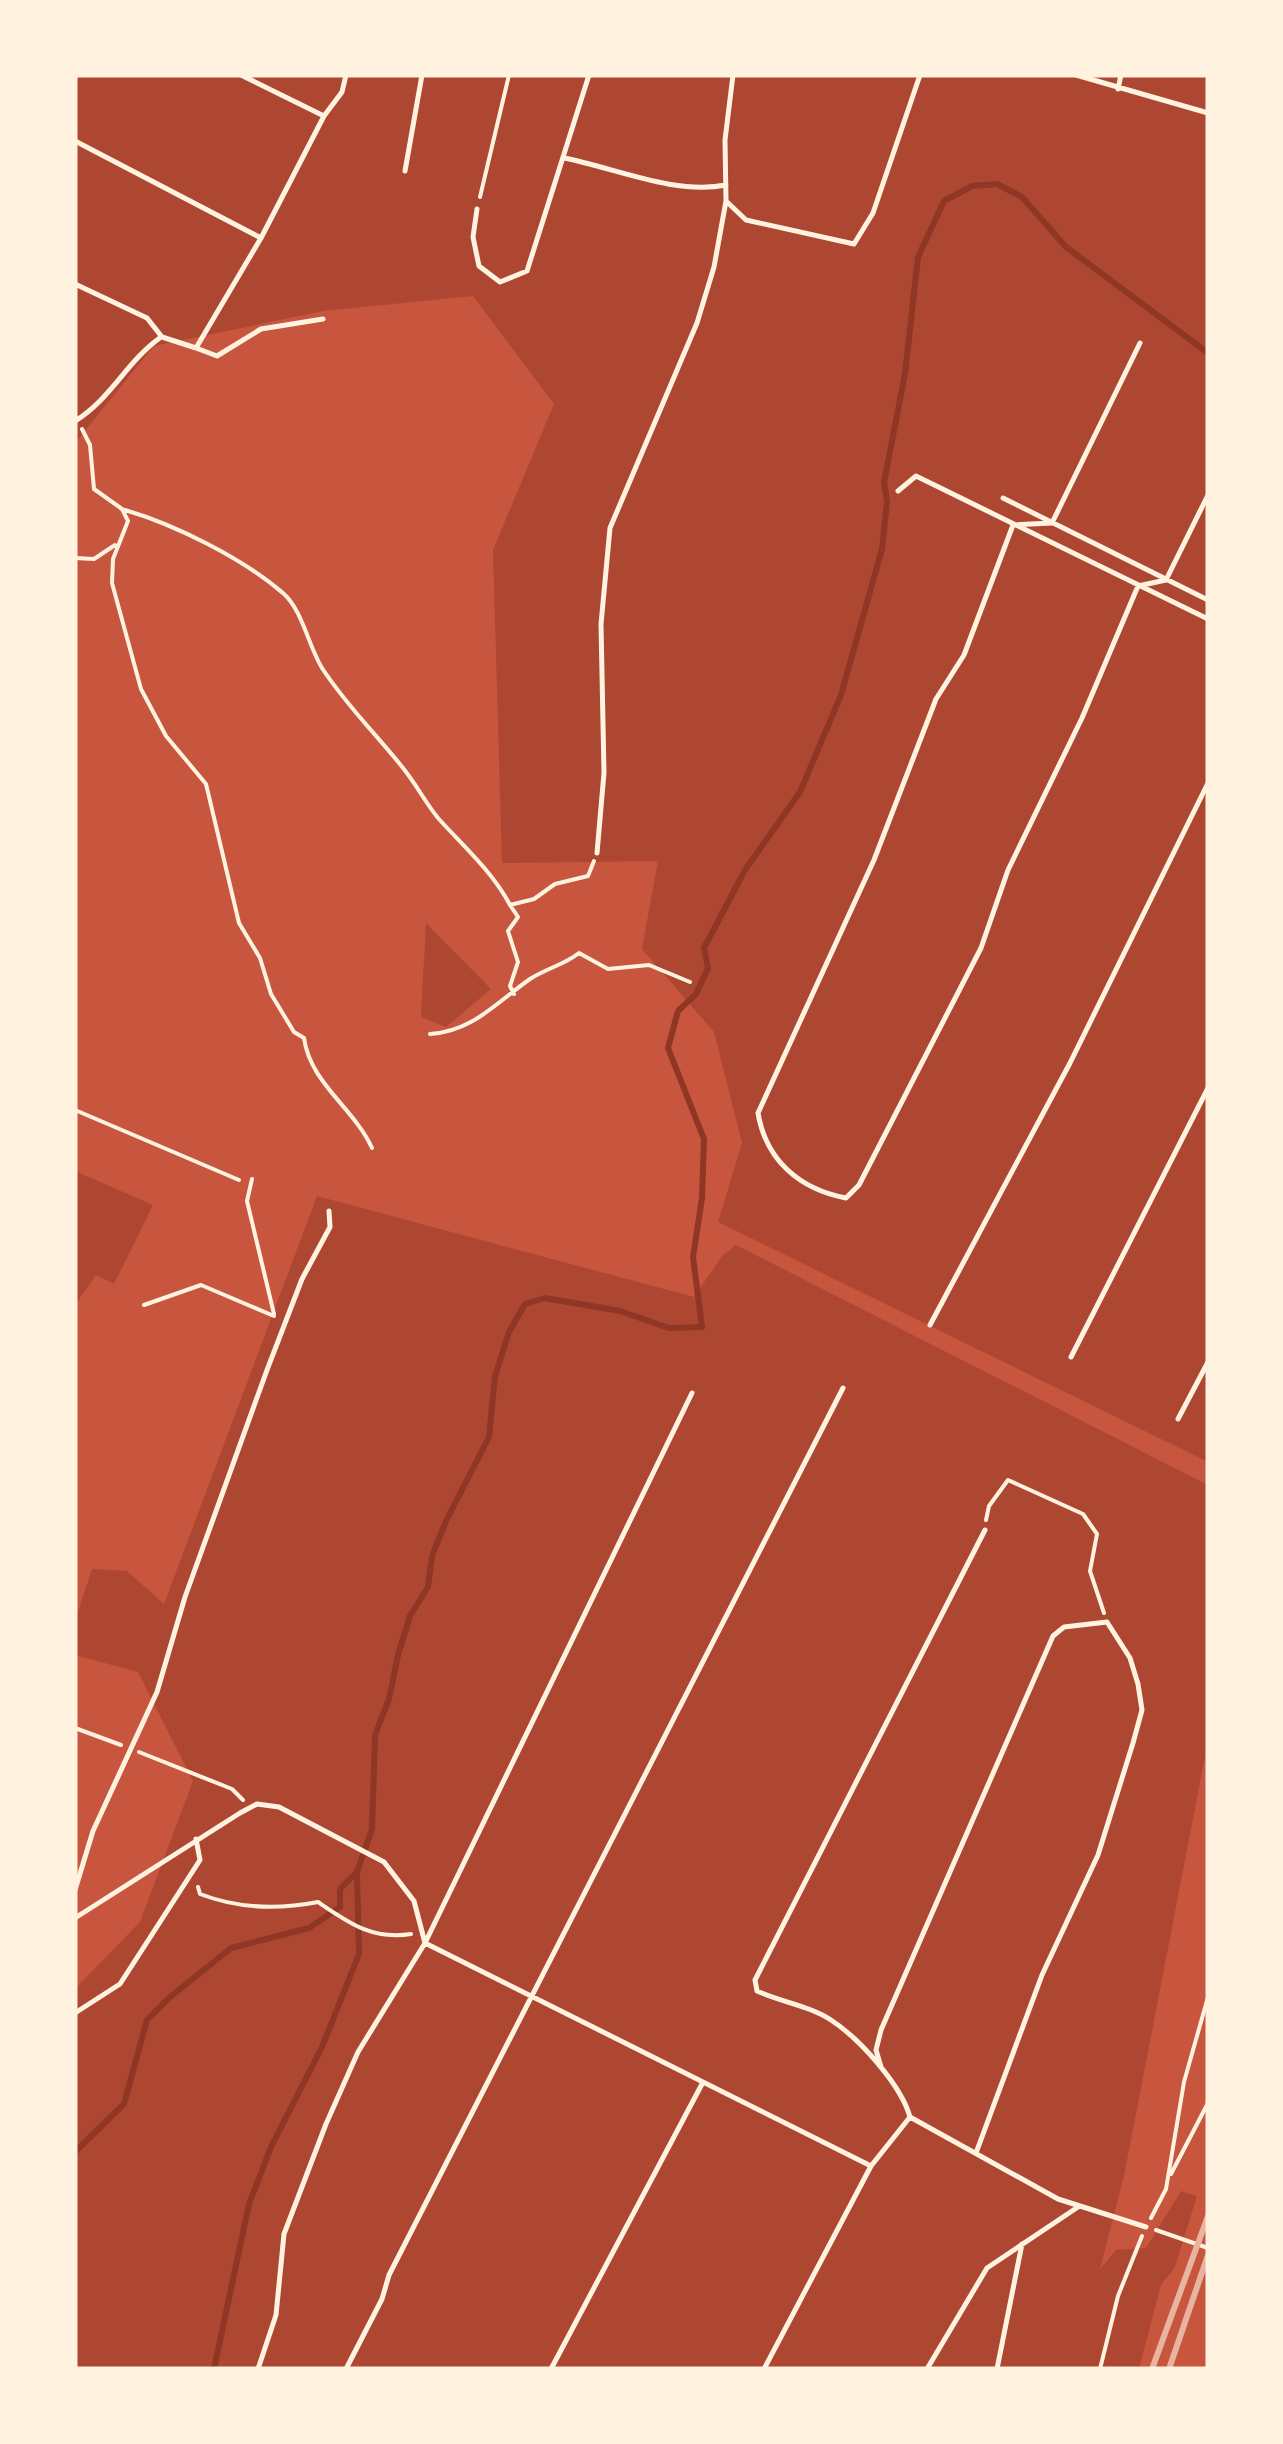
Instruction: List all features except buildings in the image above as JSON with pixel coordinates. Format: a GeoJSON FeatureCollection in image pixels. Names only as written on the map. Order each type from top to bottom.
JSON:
{"type":"FeatureCollection","features":[{"type":"Feature","properties":{"kind":"lane"},"geometry":{"type":"LineString","coordinates":[[241,75],[324,116]]}},
{"type":"Feature","properties":{"kind":"lane"},"geometry":{"type":"LineString","coordinates":[[196,348],[261,238],[324,116],[342,92],[346,75]]}},
{"type":"Feature","properties":{"kind":"lane"},"geometry":{"type":"LineString","coordinates":[[405,171],[422,75]]}},
{"type":"Feature","properties":{"kind":"lane"},"geometry":{"type":"LineString","coordinates":[[477,209],[473,237],[479,266],[500,282],[526,271],[588,75]]}},
{"type":"Feature","properties":{"kind":"lane"},"geometry":{"type":"LineString","coordinates":[[597,853],[604,773],[601,624],[610,528],[697,323],[726,201],[725,140],[733,75]]}},
{"type":"Feature","properties":{"kind":"lane"},"geometry":{"type":"LineString","coordinates":[[726,201],[746,220],[854,244],[872,213],[920,75]]}},
{"type":"Feature","properties":{"kind":"lane"},"geometry":{"type":"LineString","coordinates":[[1076,75],[1208,113]]}},
{"type":"Feature","properties":{"kind":"lane"},"geometry":{"type":"LineString","coordinates":[[1118,90],[1121,75]]}},
{"type":"Feature","properties":{"kind":"lane"},"geometry":{"type":"LineString","coordinates":[[75,141],[261,238]]}},
{"type":"Feature","properties":{"kind":"lane"},"geometry":{"type":"LineString","coordinates":[[564,158],[690,186],[726,185]]}},
{"type":"Feature","properties":{"kind":"lane"},"geometry":{"type":"LineString","coordinates":[[75,284],[147,318],[162,337],[217,356],[261,329],[324,320]]}},
{"type":"Feature","properties":{"kind":"lane"},"geometry":{"type":"LineString","coordinates":[[76,420],[100,404],[129,365],[162,337]]}},
{"type":"Feature","properties":{"kind":"lane"},"geometry":{"type":"LineString","coordinates":[[1052,523],[1140,343]]}},
{"type":"Feature","properties":{"kind":"lane"},"geometry":{"type":"LineString","coordinates":[[898,492],[916,476],[1208,619]]}},
{"type":"Feature","properties":{"kind":"lane"},"geometry":{"type":"LineString","coordinates":[[1166,580],[1208,495]]}},
{"type":"Feature","properties":{"kind":"lane"},"geometry":{"type":"LineString","coordinates":[[1004,498],[1208,600]]}},
{"type":"Feature","properties":{"kind":"lane"},"geometry":{"type":"LineString","coordinates":[[1013,525],[1052,523]]}},
{"type":"Feature","properties":{"kind":"lane"},"geometry":{"type":"LineString","coordinates":[[1013,525],[964,655],[936,700],[874,860],[758,1113],[763,1144],[790,1172],[825,1194],[846,1198],[859,1186],[980,948],[1008,870],[1082,718],[1138,586]]}},
{"type":"Feature","properties":{"kind":"lane"},"geometry":{"type":"LineString","coordinates":[[1138,586],[1166,580]]}},
{"type":"Feature","properties":{"kind":"lane"},"geometry":{"type":"LineString","coordinates":[[930,1325],[1070,1063],[1208,783]]}},
{"type":"Feature","properties":{"kind":"lane"},"geometry":{"type":"LineString","coordinates":[[1072,1358],[1208,1088]]}},
{"type":"Feature","properties":{"kind":"lane"},"geometry":{"type":"LineString","coordinates":[[75,1890],[93,1831],[157,1692],[185,1597],[285,1324],[302,1279],[330,1227],[329,1211]]}},
{"type":"Feature","properties":{"kind":"lane"},"geometry":{"type":"LineString","coordinates":[[1178,1418],[1208,1362]]}},
{"type":"Feature","properties":{"kind":"lane"},"geometry":{"type":"LineString","coordinates":[[346,2369],[382,2299],[388,2276],[534,1998],[843,1388]]}},
{"type":"Feature","properties":{"kind":"lane"},"geometry":{"type":"LineString","coordinates":[[258,2369],[276,2315],[284,2234],[301,2183],[358,2052],[425,1943],[692,1393]]}},
{"type":"Feature","properties":{"kind":"lane"},"geometry":{"type":"LineString","coordinates":[[984,1530],[979,1548],[906,1676],[755,1980],[758,1991],[830,2020],[881,2067],[900,2092],[910,2118],[1058,2199],[1146,2227]]}},
{"type":"Feature","properties":{"kind":"lane"},"geometry":{"type":"LineString","coordinates":[[881,2067],[876,2050],[881,2030],[1052,1636],[1064,1627],[1106,1622],[1130,1658],[1142,1710],[1098,1856],[1042,1975],[976,2154]]}},
{"type":"Feature","properties":{"kind":"lane"},"geometry":{"type":"LineString","coordinates":[[75,1918],[257,1804],[279,1807],[384,1862],[414,1900],[425,1943],[871,2166]]}},
{"type":"Feature","properties":{"kind":"lane"},"geometry":{"type":"LineString","coordinates":[[75,2013],[120,1984],[200,1860],[196,1840]]}},
{"type":"Feature","properties":{"kind":"lane"},"geometry":{"type":"LineString","coordinates":[[75,1908],[82,1914]]}},
{"type":"Feature","properties":{"kind":"lane"},"geometry":{"type":"LineString","coordinates":[[551,2369],[702,2084]]}},
{"type":"Feature","properties":{"kind":"lane"},"geometry":{"type":"LineString","coordinates":[[764,2369],[871,2166],[910,2118]]}},
{"type":"Feature","properties":{"kind":"lane"},"geometry":{"type":"LineString","coordinates":[[927,2369],[987,2268],[1080,2206]]}},
{"type":"Feature","properties":{"kind":"lane"},"geometry":{"type":"LineString","coordinates":[[997,2369],[1022,2242]]}},
{"type":"Feature","properties":{"kind":"path"},"geometry":{"type":"LineString","coordinates":[[477,209],[508,75]]}},
{"type":"Feature","properties":{"kind":"path"},"geometry":{"type":"LineString","coordinates":[[76,420],[90,446],[94,489],[122,509],[233,555],[290,600],[308,643],[338,692],[402,766],[435,814],[476,857],[518,917],[508,931],[518,962],[510,986],[514,994]]}},
{"type":"Feature","properties":{"kind":"path"},"geometry":{"type":"LineString","coordinates":[[122,509],[128,521]]}},
{"type":"Feature","properties":{"kind":"path"},"geometry":{"type":"LineString","coordinates":[[128,521],[147,517]]}},
{"type":"Feature","properties":{"kind":"path"},"geometry":{"type":"LineString","coordinates":[[128,521],[119,541],[112,582],[141,689],[166,736],[206,784],[239,922],[260,958],[271,994],[294,1032],[304,1038],[315,1071],[356,1116],[372,1148]]}},
{"type":"Feature","properties":{"kind":"path"},"geometry":{"type":"LineString","coordinates":[[75,558],[94,559],[119,541]]}},
{"type":"Feature","properties":{"kind":"path"},"geometry":{"type":"LineString","coordinates":[[510,905],[534,899],[554,884],[588,876],[597,853]]}},
{"type":"Feature","properties":{"kind":"path"},"geometry":{"type":"LineString","coordinates":[[430,1034],[451,1034],[514,994],[531,978],[579,953],[608,969],[649,965],[690,982]]}},
{"type":"Feature","properties":{"kind":"path"},"geometry":{"type":"LineString","coordinates":[[75,1110],[239,1180]]}},
{"type":"Feature","properties":{"kind":"path"},"geometry":{"type":"LineString","coordinates":[[252,1179],[246,1201],[274,1316]]}},
{"type":"Feature","properties":{"kind":"path"},"geometry":{"type":"LineString","coordinates":[[144,1304],[200,1285],[285,1324]]}},
{"type":"Feature","properties":{"kind":"path"},"geometry":{"type":"LineString","coordinates":[[984,1530],[989,1506],[1008,1480],[1034,1496],[1083,1514],[1097,1534],[1090,1571],[1106,1622]]}},
{"type":"Feature","properties":{"kind":"path"},"geometry":{"type":"LineString","coordinates":[[75,1728],[257,1804]]}},
{"type":"Feature","properties":{"kind":"path"},"geometry":{"type":"LineString","coordinates":[[192,1873],[200,1894],[230,1906],[289,1908],[318,1902],[361,1930],[387,1938],[421,1932]]}},
{"type":"Feature","properties":{"kind":"path"},"geometry":{"type":"LineString","coordinates":[[1168,2179],[1184,2082],[1208,1997]]}},
{"type":"Feature","properties":{"kind":"path"},"geometry":{"type":"LineString","coordinates":[[1100,2369],[1118,2296],[1146,2227],[1208,2103]]}},
{"type":"Feature","properties":{"kind":"path"},"geometry":{"type":"LineString","coordinates":[[1146,2227],[1208,2248]]}},
{"type":"Feature","properties":{"kind":"shaded area"},"geometry":{"type":"Polygon","coordinates":[[[75,75],[1208,75],[1208,1462],[718,1222],[742,1143],[714,1032],[642,949],[658,861],[502,863],[493,550],[554,404],[473,296],[323,311],[154,346],[75,443],[75,75]]]}},
{"type":"Feature","properties":{"kind":"shaded area"},"geometry":{"type":"Polygon","coordinates":[[[426,923],[491,989],[446,1027],[421,1017],[426,923]]]}},
{"type":"Feature","properties":{"kind":"shaded area"},"geometry":{"type":"Polygon","coordinates":[[[75,1171],[153,1205],[114,1284],[96,1275],[75,1305],[75,1171]]]}},
{"type":"Feature","properties":{"kind":"shaded area"},"geometry":{"type":"Polygon","coordinates":[[[317,1196],[694,1297],[722,1256],[736,1245],[1208,1485],[1208,1741],[1124,2176],[1100,2269],[1116,2250],[1146,2248],[1181,2191],[1197,2196],[1175,2267],[1161,2285],[1139,2369],[75,2369],[75,1989],[140,1922],[193,1781],[138,1672],[75,1655],[75,1621],[92,1569],[127,1571],[164,1604],[317,1196]]]}},
{"type":"Feature","properties":{"kind":"waterway"},"geometry":{"type":"LineString","coordinates":[[75,2152],[124,2104],[147,2020],[170,1997],[231,1948],[309,1928],[340,1907],[340,1889],[357,1872],[372,1829],[375,1735],[389,1699],[398,1655],[410,1616],[428,1587],[432,1556],[446,1521],[489,1437],[495,1376],[509,1332],[525,1304],[545,1298],[620,1311],[669,1328],[702,1327],[693,1257],[702,1198],[704,1139],[668,1048],[678,1011],[696,994],[708,968],[704,948],[745,870],[800,792],[841,695],[882,549],[887,502],[884,482],[905,374],[918,257],[944,201],[972,186],[997,184],[1022,197],[1066,247],[1208,353]]}},
{"type":"Feature","properties":{"kind":"waterway"},"geometry":{"type":"LineString","coordinates":[[214,2369],[249,2204],[271,2147],[322,2047],[359,1954],[357,1873]]}},
{"type":"Feature","properties":{"kind":"railway"},"geometry":{"type":"LineString","coordinates":[[1152,2369],[1208,2216]]}},
{"type":"Feature","properties":{"kind":"railway"},"geometry":{"type":"LineString","coordinates":[[1169,2369],[1208,2255]]}}]}
